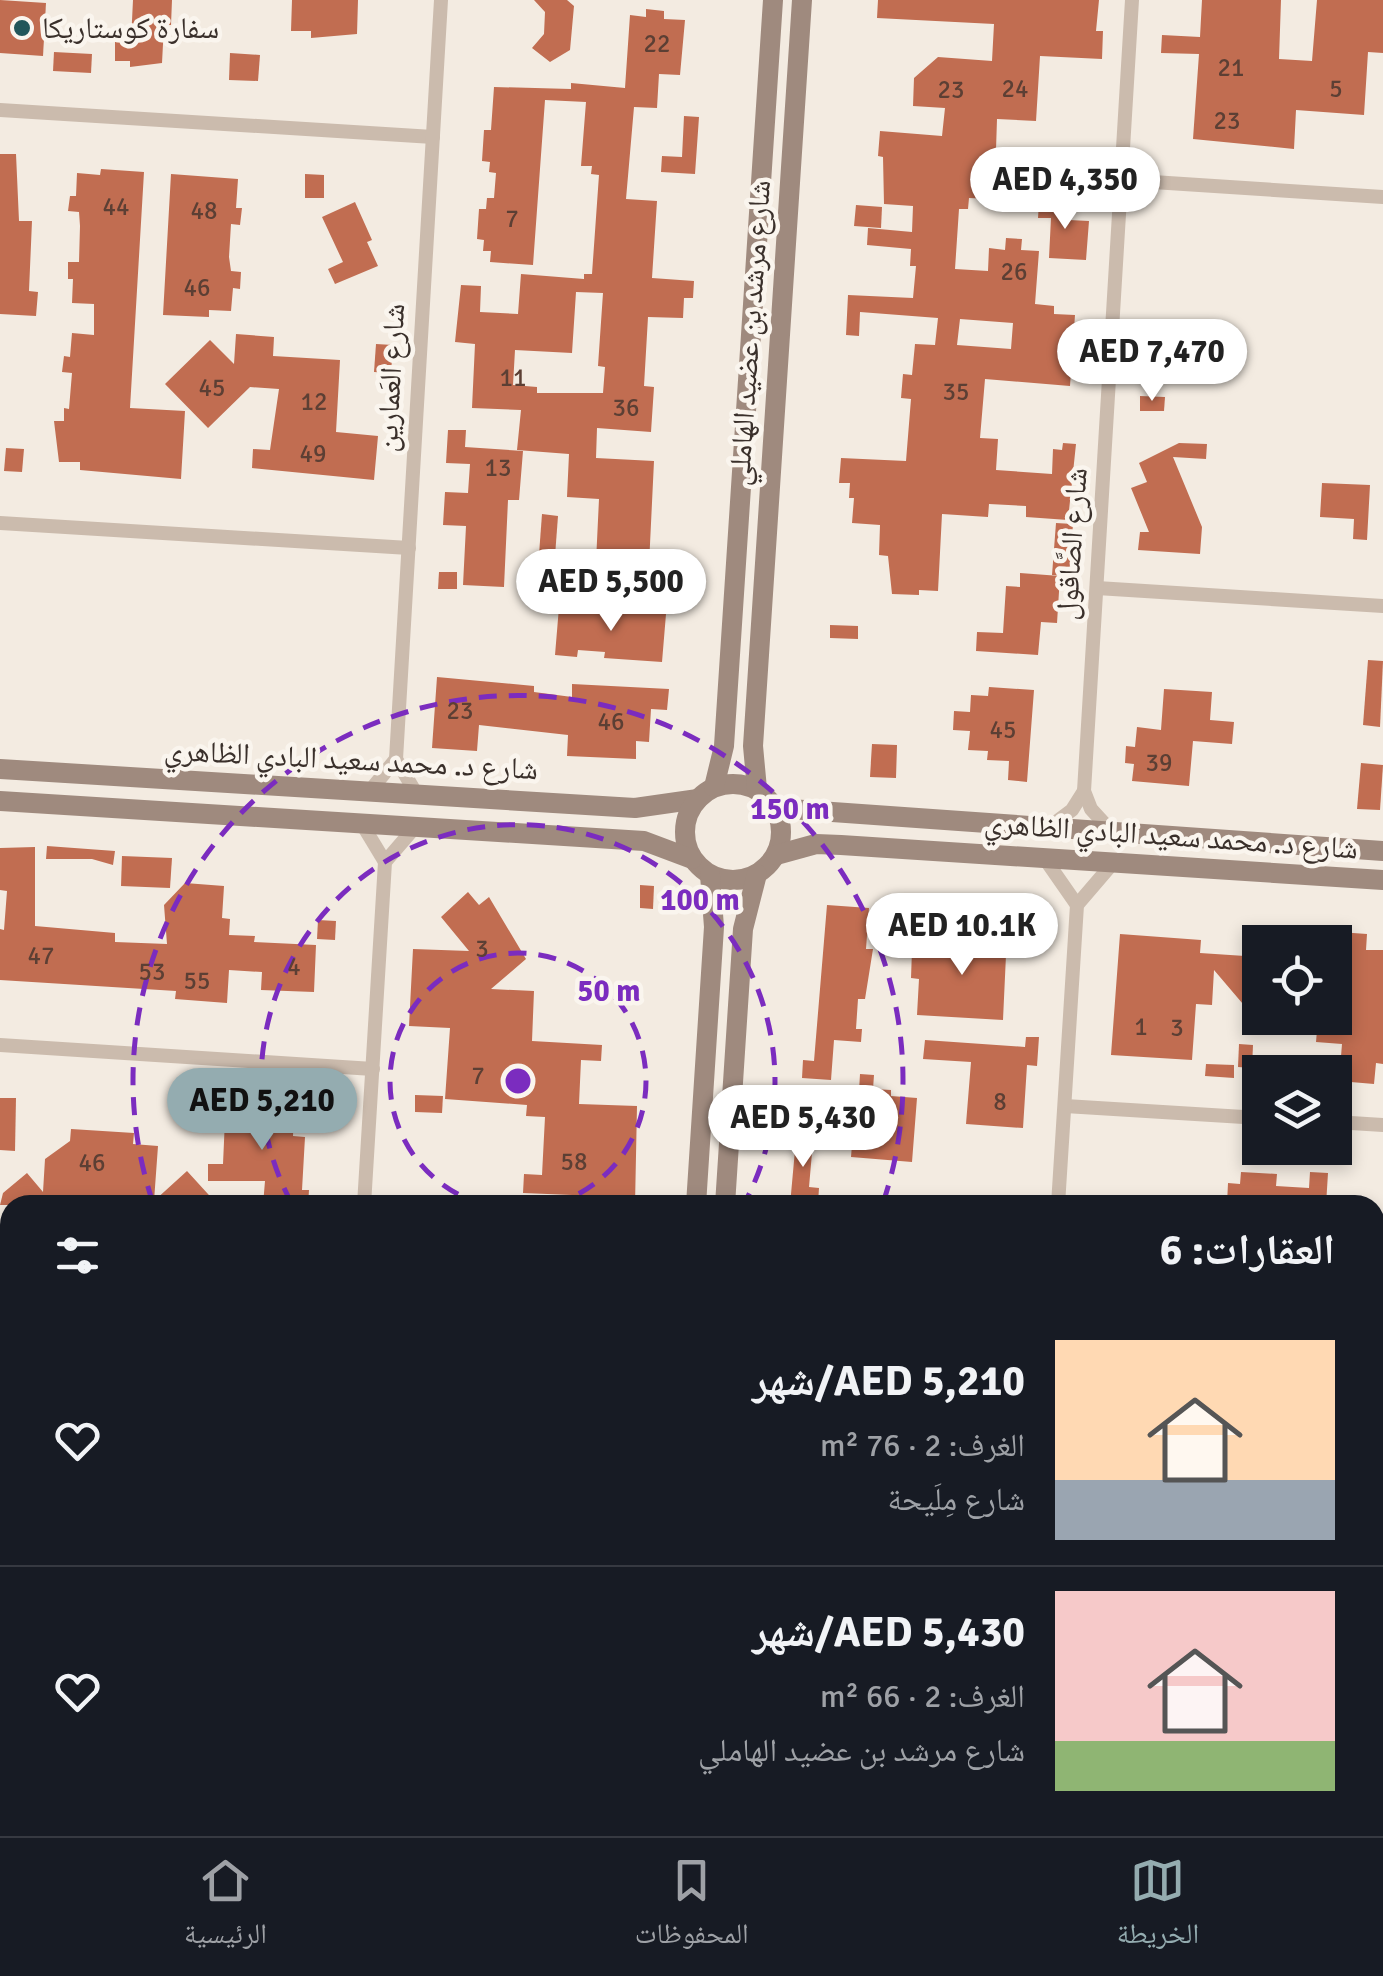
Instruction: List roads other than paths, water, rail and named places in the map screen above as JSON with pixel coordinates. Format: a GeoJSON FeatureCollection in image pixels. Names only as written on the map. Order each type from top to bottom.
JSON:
{"type":"FeatureCollection","features":[{"type":"Feature","properties":{"kind":"street","name":"شارع العَمارين"},"geometry":{"type":"LineString","coordinates":[[396,759],[441,0]]}},
{"type":"Feature","properties":{"kind":"street","name":"شارع مرشد بن عضيد الهاملي"},"geometry":{"type":"LineString","coordinates":[[706,793],[724,746],[772,0]]}},
{"type":"Feature","properties":{"kind":"street","name":"شارع مرشد بن عضيد الهاملي"},"geometry":{"type":"LineString","coordinates":[[757,789],[753,746],[802,0]]}},
{"type":"Feature","properties":{"kind":"street","name":"شارع الصَّاقول"},"geometry":{"type":"LineString","coordinates":[[1084,791],[1132,0]]}},
{"type":"Feature","properties":{"kind":"street"},"geometry":{"type":"LineString","coordinates":[[0,110],[433,138]]}},
{"type":"Feature","properties":{"kind":"street"},"geometry":{"type":"LineString","coordinates":[[1122,180],[1383,197]]}},
{"type":"Feature","properties":{"kind":"street"},"geometry":{"type":"LineString","coordinates":[[0,523],[408,548]]}},
{"type":"Feature","properties":{"kind":"street"},"geometry":{"type":"LineString","coordinates":[[1097,588],[1383,606]]}},
{"type":"Feature","properties":{"kind":"street"},"geometry":{"type":"LineString","coordinates":[[369,792],[396,759],[418,795]]}},
{"type":"Feature","properties":{"kind":"street","name":"شارع د. محمد سعيد البادي الظاهري"},"geometry":{"type":"LineString","coordinates":[[0,769],[635,808],[706,793]]}},
{"type":"Feature","properties":{"kind":"street"},"geometry":{"type":"LineString","coordinates":[[728,784],[757,789],[776,808],[781,824],[776,855],[758,874],[742,880],[710,874],[692,858],[684,832],[686,818],[706,793],[728,784]]}},
{"type":"Feature","properties":{"kind":"street"},"geometry":{"type":"LineString","coordinates":[[269,786],[269,818]]}},
{"type":"Feature","properties":{"kind":"street"},"geometry":{"type":"LineString","coordinates":[[1048,828],[1072,810],[1084,791]]}},
{"type":"Feature","properties":{"kind":"street"},"geometry":{"type":"LineString","coordinates":[[1084,791],[1092,809],[1113,833]]}},
{"type":"Feature","properties":{"kind":"street","name":"شارع د. محمد سعيد البادي الظاهري"},"geometry":{"type":"LineString","coordinates":[[0,801],[644,841],[692,858]]}},
{"type":"Feature","properties":{"kind":"street","name":"شارع د. محمد سعيد البادي الظاهري"},"geometry":{"type":"LineString","coordinates":[[776,808],[1383,852]]}},
{"type":"Feature","properties":{"kind":"street"},"geometry":{"type":"LineString","coordinates":[[362,824],[386,862],[365,1195]]}},
{"type":"Feature","properties":{"kind":"street"},"geometry":{"type":"LineString","coordinates":[[386,862],[416,826]]}},
{"type":"Feature","properties":{"kind":"street"},"geometry":{"type":"LineString","coordinates":[[1142,864],[1158,851],[1146,836]]}},
{"type":"Feature","properties":{"kind":"street","name":"شارع د. محمد سعيد البادي الظاهري"},"geometry":{"type":"LineString","coordinates":[[776,855],[816,844],[1383,880]]}},
{"type":"Feature","properties":{"kind":"street"},"geometry":{"type":"LineString","coordinates":[[1045,859],[1077,905]]}},
{"type":"Feature","properties":{"kind":"street"},"geometry":{"type":"LineString","coordinates":[[1059,1195],[1077,905],[1113,863]]}},
{"type":"Feature","properties":{"kind":"street"},"geometry":{"type":"LineString","coordinates":[[697,1195],[714,927],[710,874]]}},
{"type":"Feature","properties":{"kind":"street"},"geometry":{"type":"LineString","coordinates":[[726,1195],[743,929],[758,874]]}},
{"type":"Feature","properties":{"kind":"street"},"geometry":{"type":"LineString","coordinates":[[0,1045],[373,1069]]}},
{"type":"Feature","properties":{"kind":"street"},"geometry":{"type":"LineString","coordinates":[[1064,1106],[1242,1117]]}},
{"type":"Feature","properties":{"kind":"street"},"geometry":{"type":"LineString","coordinates":[[1352,1123],[1383,1125]]}},
{"type":"Feature","properties":{"kind":"place","name":"سفارة كوستاريكا"},"geometry":{"type":"Point","coordinates":[22,28]}}]}
